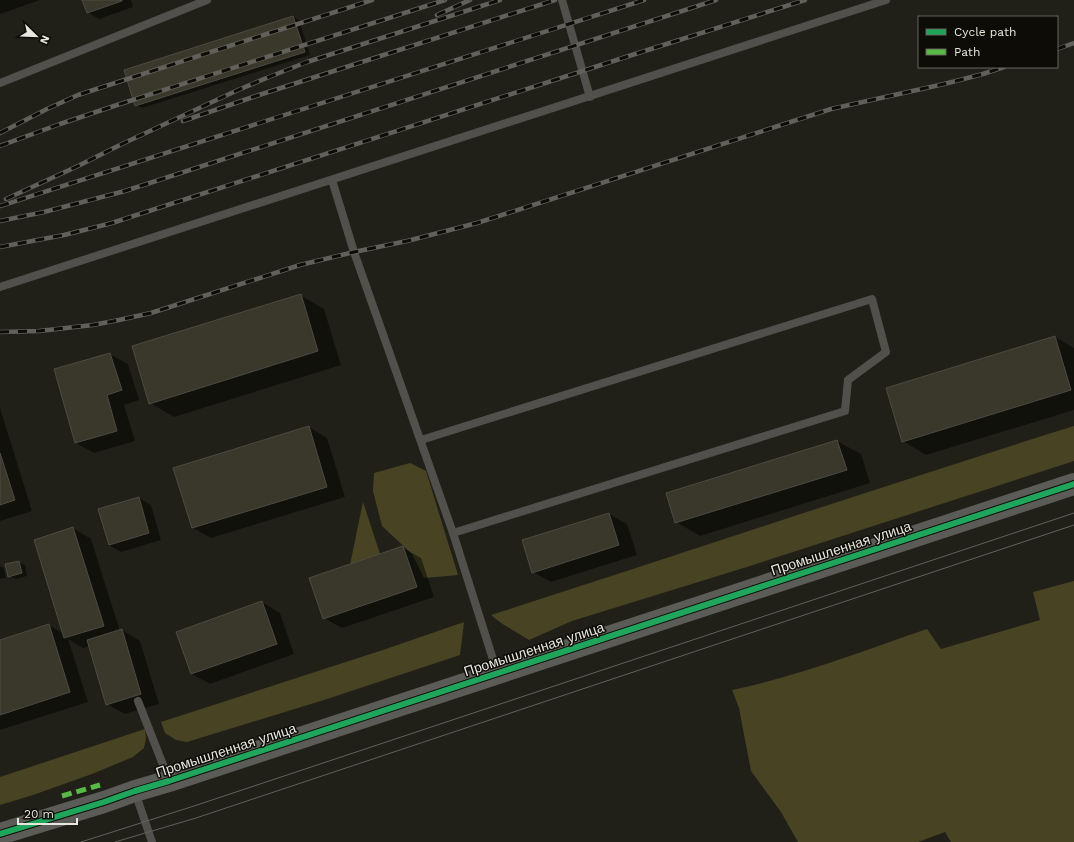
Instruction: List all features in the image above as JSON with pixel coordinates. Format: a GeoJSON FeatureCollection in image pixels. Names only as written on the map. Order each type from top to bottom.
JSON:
{"type":"FeatureCollection","features":[{"type":"Feature","properties":{"kind":"street","name":"Промышленная улица"},"geometry":{"type":"LineString","coordinates":[[0,834],[104,802],[498,674],[1074,484]]}},
{"type":"Feature","properties":{"kind":"lane"},"geometry":{"type":"LineString","coordinates":[[0,83],[207,0]]}},
{"type":"Feature","properties":{"kind":"lane"},"geometry":{"type":"LineString","coordinates":[[562,0],[590,96]]}},
{"type":"Feature","properties":{"kind":"lane"},"geometry":{"type":"LineString","coordinates":[[0,287],[886,0]]}},
{"type":"Feature","properties":{"kind":"lane"},"geometry":{"type":"LineString","coordinates":[[332,180],[354,252],[453,533],[498,674]]}},
{"type":"Feature","properties":{"kind":"lane"},"geometry":{"type":"LineString","coordinates":[[421,440],[872,299],[886,352],[848,380],[845,411],[453,533]]}},
{"type":"Feature","properties":{"kind":"lane"},"geometry":{"type":"LineString","coordinates":[[138,701],[169,781]]}},
{"type":"Feature","properties":{"kind":"lane"},"geometry":{"type":"LineString","coordinates":[[135,791],[152,842]]}},
{"type":"Feature","properties":{"kind":"shaded area"},"geometry":{"type":"Polygon","coordinates":[[[1074,426],[1074,461],[750,566],[572,621],[529,640],[491,615],[928,473],[1074,426]]]}},
{"type":"Feature","properties":{"kind":"shaded area"},"geometry":{"type":"Polygon","coordinates":[[[410,463],[426,471],[458,575],[424,578],[412,554],[382,526],[373,491],[374,473],[410,463]]]}},
{"type":"Feature","properties":{"kind":"shaded area"},"geometry":{"type":"Polygon","coordinates":[[[363,502],[380,554],[350,565],[363,502]]]}},
{"type":"Feature","properties":{"kind":"shaded area"},"geometry":{"type":"Polygon","coordinates":[[[1074,581],[1074,842],[951,842],[945,832],[918,842],[798,842],[781,812],[751,771],[739,708],[732,690],[782,678],[927,629],[941,649],[1040,620],[1033,592],[1074,581]]]}},
{"type":"Feature","properties":{"kind":"shaded area"},"geometry":{"type":"Polygon","coordinates":[[[464,622],[460,655],[324,700],[187,742],[176,740],[165,733],[161,722],[383,650],[464,622]]]}},
{"type":"Feature","properties":{"kind":"shaded area"},"geometry":{"type":"Polygon","coordinates":[[[145,729],[146,738],[144,748],[133,757],[92,774],[0,805],[0,777],[145,729]]]}},
{"type":"Feature","properties":{"kind":"building"},"geometry":{"type":"Polygon","coordinates":[[[82,0],[122,0],[122,1],[87,13],[82,0]]]}},
{"type":"Feature","properties":{"kind":"building"},"geometry":{"type":"Polygon","coordinates":[[[293,16],[305,52],[135,106],[124,70],[293,16]]]}},
{"type":"Feature","properties":{"kind":"building"},"geometry":{"type":"Polygon","coordinates":[[[301,294],[318,351],[149,404],[132,346],[301,294]]]}},
{"type":"Feature","properties":{"kind":"building"},"geometry":{"type":"Polygon","coordinates":[[[1055,336],[1071,390],[902,442],[886,388],[1055,336]]]}},
{"type":"Feature","properties":{"kind":"building"},"geometry":{"type":"Polygon","coordinates":[[[110,353],[122,390],[107,395],[117,431],[75,443],[54,369],[110,353]]]}},
{"type":"Feature","properties":{"kind":"building"},"geometry":{"type":"Polygon","coordinates":[[[309,426],[327,487],[192,528],[173,468],[309,426]]]}},
{"type":"Feature","properties":{"kind":"building"},"geometry":{"type":"Polygon","coordinates":[[[837,440],[847,470],[675,523],[666,493],[837,440]]]}},
{"type":"Feature","properties":{"kind":"building"},"geometry":{"type":"Polygon","coordinates":[[[0,453],[15,500],[0,505],[0,453]]]}},
{"type":"Feature","properties":{"kind":"building"},"geometry":{"type":"Polygon","coordinates":[[[139,497],[149,533],[109,545],[98,509],[139,497]]]}},
{"type":"Feature","properties":{"kind":"building"},"geometry":{"type":"Polygon","coordinates":[[[609,513],[619,545],[532,573],[522,540],[609,513]]]}},
{"type":"Feature","properties":{"kind":"building"},"geometry":{"type":"Polygon","coordinates":[[[73,527],[104,626],[64,638],[34,540],[73,527]]]}},
{"type":"Feature","properties":{"kind":"building"},"geometry":{"type":"Polygon","coordinates":[[[403,546],[417,587],[323,619],[309,578],[403,546]]]}},
{"type":"Feature","properties":{"kind":"building"},"geometry":{"type":"Polygon","coordinates":[[[19,561],[22,573],[8,577],[5,564],[19,561]]]}},
{"type":"Feature","properties":{"kind":"building"},"geometry":{"type":"Polygon","coordinates":[[[262,601],[277,644],[191,674],[176,632],[262,601]]]}},
{"type":"Feature","properties":{"kind":"building"},"geometry":{"type":"Polygon","coordinates":[[[49,624],[70,692],[0,715],[0,640],[49,624]]]}},
{"type":"Feature","properties":{"kind":"building"},"geometry":{"type":"Polygon","coordinates":[[[122,629],[141,694],[106,705],[87,640],[122,629]]]}},
{"type":"Feature","properties":{"kind":"tram line"},"geometry":{"type":"LineString","coordinates":[[81,842],[194,806],[1074,513]]}},
{"type":"Feature","properties":{"kind":"tram line"},"geometry":{"type":"LineString","coordinates":[[115,842],[196,818],[1074,525]]}},
{"type":"Feature","properties":{"kind":"railway"},"geometry":{"type":"LineString","coordinates":[[0,133],[78,95],[372,0]]}},
{"type":"Feature","properties":{"kind":"railway"},"geometry":{"type":"LineString","coordinates":[[0,146],[117,105],[445,0]]}},
{"type":"Feature","properties":{"kind":"railway"},"geometry":{"type":"LineString","coordinates":[[437,15],[470,0]]}},
{"type":"Feature","properties":{"kind":"railway"},"geometry":{"type":"LineString","coordinates":[[6,199],[238,90],[269,77],[307,62],[500,0]]}},
{"type":"Feature","properties":{"kind":"railway"},"geometry":{"type":"LineString","coordinates":[[183,121],[555,0]]}},
{"type":"Feature","properties":{"kind":"railway"},"geometry":{"type":"LineString","coordinates":[[0,206],[644,0]]}},
{"type":"Feature","properties":{"kind":"railway"},"geometry":{"type":"LineString","coordinates":[[0,221],[44,212],[125,191],[716,0]]}},
{"type":"Feature","properties":{"kind":"railway"},"geometry":{"type":"LineString","coordinates":[[0,247],[64,235],[112,223],[805,0]]}},
{"type":"Feature","properties":{"kind":"railway"},"geometry":{"type":"LineString","coordinates":[[1058,49],[1074,43]]}},
{"type":"Feature","properties":{"kind":"railway"},"geometry":{"type":"LineString","coordinates":[[0,332],[39,331],[93,325],[151,313],[300,265],[407,241],[477,223],[831,109],[944,84],[1001,68]]}},
{"type":"Feature","properties":{"kind":"marked path"},"geometry":{"type":"LineString","coordinates":[[62,796],[100,785]]}},
{"type":"Feature","properties":{"kind":"cycle path"},"geometry":{"type":"LineString","coordinates":[[0,834],[169,781],[1074,484]]}}]}
